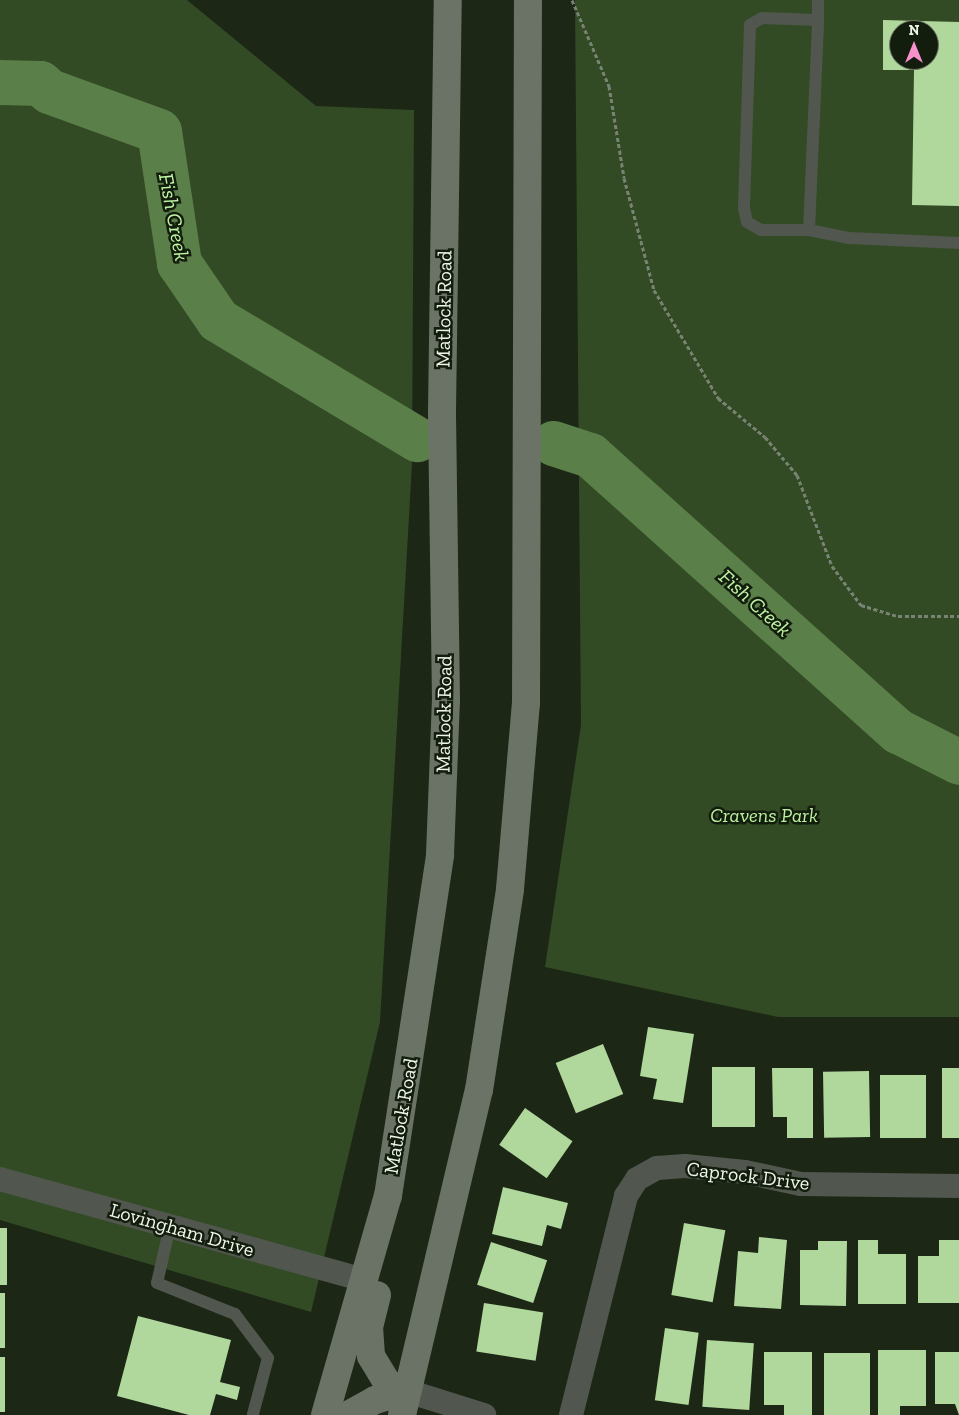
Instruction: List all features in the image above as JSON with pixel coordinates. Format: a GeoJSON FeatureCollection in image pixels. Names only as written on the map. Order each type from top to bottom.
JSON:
{"type":"FeatureCollection","features":[{"type":"Feature","properties":{"kind":"main road","name":"Matlock Road"},"geometry":{"type":"LineString","coordinates":[[325,1415],[365,1280],[393,1165],[440,855],[446,701],[442,410],[448,0]]}},
{"type":"Feature","properties":{"kind":"main road"},"geometry":{"type":"LineString","coordinates":[[405,1403],[476,1107],[499,985],[526,703],[525,418],[528,0]]}},
{"type":"Feature","properties":{"kind":"main road"},"geometry":{"type":"LineString","coordinates":[[393,1165],[401,1186],[400,1204],[370,1327],[370,1356],[387,1383],[405,1403]]}},
{"type":"Feature","properties":{"kind":"main road"},"geometry":{"type":"LineString","coordinates":[[348,1415],[375,1400],[405,1403]]}},
{"type":"Feature","properties":{"kind":"street","name":"Caprock Drive"},"geometry":{"type":"LineString","coordinates":[[571,1415],[626,1196],[637,1179],[657,1168],[685,1166],[745,1172],[801,1184],[959,1186]]}},
{"type":"Feature","properties":{"kind":"street","name":"Lovingham Drive"},"geometry":{"type":"LineString","coordinates":[[0,1179],[365,1280]]}},
{"type":"Feature","properties":{"kind":"street"},"geometry":{"type":"LineString","coordinates":[[405,1403],[484,1415]]}},
{"type":"Feature","properties":{"kind":"lane"},"geometry":{"type":"LineString","coordinates":[[809,230],[818,0]]}},
{"type":"Feature","properties":{"kind":"lane"},"geometry":{"type":"LineString","coordinates":[[818,20],[762,18],[750,25],[746,222],[761,230],[809,230],[849,238],[959,243]]}},
{"type":"Feature","properties":{"kind":"lane"},"geometry":{"type":"LineString","coordinates":[[170,1226],[157,1282],[235,1314],[268,1358],[253,1414]]}},
{"type":"Feature","properties":{"kind":"path"},"geometry":{"type":"LineString","coordinates":[[572,0],[609,86],[624,178],[654,290],[718,398],[765,437],[796,475],[832,566],[861,605],[898,616],[959,616]]}},
{"type":"Feature","properties":{"kind":"green space"},"geometry":{"type":"Polygon","coordinates":[[[0,0],[187,0],[316,106],[414,110],[412,464],[380,1022],[311,1312],[0,1220],[0,0]]]}},
{"type":"Feature","properties":{"kind":"green space","name":"Cravens Park"},"geometry":{"type":"Polygon","coordinates":[[[575,0],[959,0],[959,1017],[778,1017],[545,967],[581,725],[575,0]]]}},
{"type":"Feature","properties":{"kind":"building"},"geometry":{"type":"Polygon","coordinates":[[[883,20],[889,20],[889,70],[883,70],[883,20]]]}},
{"type":"Feature","properties":{"kind":"building"},"geometry":{"type":"Polygon","coordinates":[[[939,21],[959,22],[959,206],[912,205],[914,70],[939,70],[939,21]]]}},
{"type":"Feature","properties":{"kind":"building"},"geometry":{"type":"Polygon","coordinates":[[[648,1027],[694,1034],[683,1103],[653,1099],[657,1079],[640,1076],[648,1027]]]}},
{"type":"Feature","properties":{"kind":"building"},"geometry":{"type":"Polygon","coordinates":[[[603,1044],[623,1094],[576,1113],[556,1063],[603,1044]]]}},
{"type":"Feature","properties":{"kind":"building"},"geometry":{"type":"Polygon","coordinates":[[[712,1067],[755,1067],[755,1127],[712,1127],[712,1067]]]}},
{"type":"Feature","properties":{"kind":"building"},"geometry":{"type":"Polygon","coordinates":[[[772,1068],[813,1068],[813,1138],[787,1138],[787,1117],[773,1117],[772,1068]]]}},
{"type":"Feature","properties":{"kind":"building"},"geometry":{"type":"Polygon","coordinates":[[[942,1068],[959,1068],[959,1138],[942,1138],[942,1068]]]}},
{"type":"Feature","properties":{"kind":"building"},"geometry":{"type":"Polygon","coordinates":[[[869,1071],[870,1137],[824,1138],[823,1072],[869,1071]]]}},
{"type":"Feature","properties":{"kind":"building"},"geometry":{"type":"Polygon","coordinates":[[[880,1075],[926,1075],[926,1138],[880,1138],[880,1075]]]}},
{"type":"Feature","properties":{"kind":"building"},"geometry":{"type":"Polygon","coordinates":[[[525,1108],[573,1141],[547,1178],[499,1145],[525,1108]]]}},
{"type":"Feature","properties":{"kind":"building"},"geometry":{"type":"Polygon","coordinates":[[[503,1187],[568,1203],[561,1229],[547,1225],[542,1246],[492,1234],[503,1187]]]}},
{"type":"Feature","properties":{"kind":"building"},"geometry":{"type":"Polygon","coordinates":[[[684,1223],[725,1230],[713,1302],[671,1295],[684,1223]]]}},
{"type":"Feature","properties":{"kind":"building"},"geometry":{"type":"Polygon","coordinates":[[[0,1228],[7,1228],[7,1285],[0,1285],[0,1228]]]}},
{"type":"Feature","properties":{"kind":"building"},"geometry":{"type":"Polygon","coordinates":[[[759,1237],[787,1240],[781,1309],[734,1306],[738,1251],[758,1253],[759,1237]]]}},
{"type":"Feature","properties":{"kind":"building"},"geometry":{"type":"Polygon","coordinates":[[[858,1240],[878,1240],[878,1254],[906,1254],[906,1304],[858,1304],[858,1240]]]}},
{"type":"Feature","properties":{"kind":"building"},"geometry":{"type":"Polygon","coordinates":[[[939,1240],[959,1240],[959,1303],[918,1303],[918,1256],[939,1256],[939,1240]]]}},
{"type":"Feature","properties":{"kind":"building"},"geometry":{"type":"Polygon","coordinates":[[[818,1241],[847,1241],[846,1306],[800,1305],[800,1250],[818,1250],[818,1241]]]}},
{"type":"Feature","properties":{"kind":"building"},"geometry":{"type":"Polygon","coordinates":[[[491,1242],[547,1260],[533,1303],[477,1285],[491,1242]]]}},
{"type":"Feature","properties":{"kind":"building"},"geometry":{"type":"Polygon","coordinates":[[[0,1293],[5,1293],[5,1348],[0,1348],[0,1293]]]}},
{"type":"Feature","properties":{"kind":"building"},"geometry":{"type":"Polygon","coordinates":[[[484,1303],[543,1312],[536,1361],[476,1351],[484,1303]]]}},
{"type":"Feature","properties":{"kind":"building"},"geometry":{"type":"Polygon","coordinates":[[[138,1316],[231,1340],[220,1382],[240,1387],[237,1400],[216,1394],[210,1415],[189,1415],[117,1396],[138,1316]]]}},
{"type":"Feature","properties":{"kind":"building"},"geometry":{"type":"Polygon","coordinates":[[[665,1328],[699,1333],[689,1405],[655,1400],[665,1328]]]}},
{"type":"Feature","properties":{"kind":"building"},"geometry":{"type":"Polygon","coordinates":[[[707,1340],[754,1343],[749,1410],[702,1407],[707,1340]]]}},
{"type":"Feature","properties":{"kind":"building"},"geometry":{"type":"Polygon","coordinates":[[[878,1350],[926,1350],[926,1406],[900,1406],[900,1415],[878,1415],[878,1350]]]}},
{"type":"Feature","properties":{"kind":"building"},"geometry":{"type":"Polygon","coordinates":[[[764,1352],[812,1352],[812,1415],[784,1415],[784,1405],[764,1405],[764,1352]]]}},
{"type":"Feature","properties":{"kind":"building"},"geometry":{"type":"Polygon","coordinates":[[[935,1352],[959,1352],[959,1415],[955,1404],[935,1404],[935,1352]]]}},
{"type":"Feature","properties":{"kind":"building"},"geometry":{"type":"Polygon","coordinates":[[[824,1353],[870,1353],[870,1415],[824,1415],[824,1353]]]}},
{"type":"Feature","properties":{"kind":"building"},"geometry":{"type":"Polygon","coordinates":[[[0,1357],[5,1357],[5,1412],[0,1412],[0,1357]]]}},
{"type":"Feature","properties":{"kind":"waterway","name":"Fish Creek"},"geometry":{"type":"LineString","coordinates":[[0,82],[40,83],[49,91],[159,131],[179,263],[218,320],[417,439]]}},
{"type":"Feature","properties":{"kind":"waterway","name":"Fish Creek"},"geometry":{"type":"LineString","coordinates":[[553,443],[590,455],[898,731],[959,762]]}}]}
